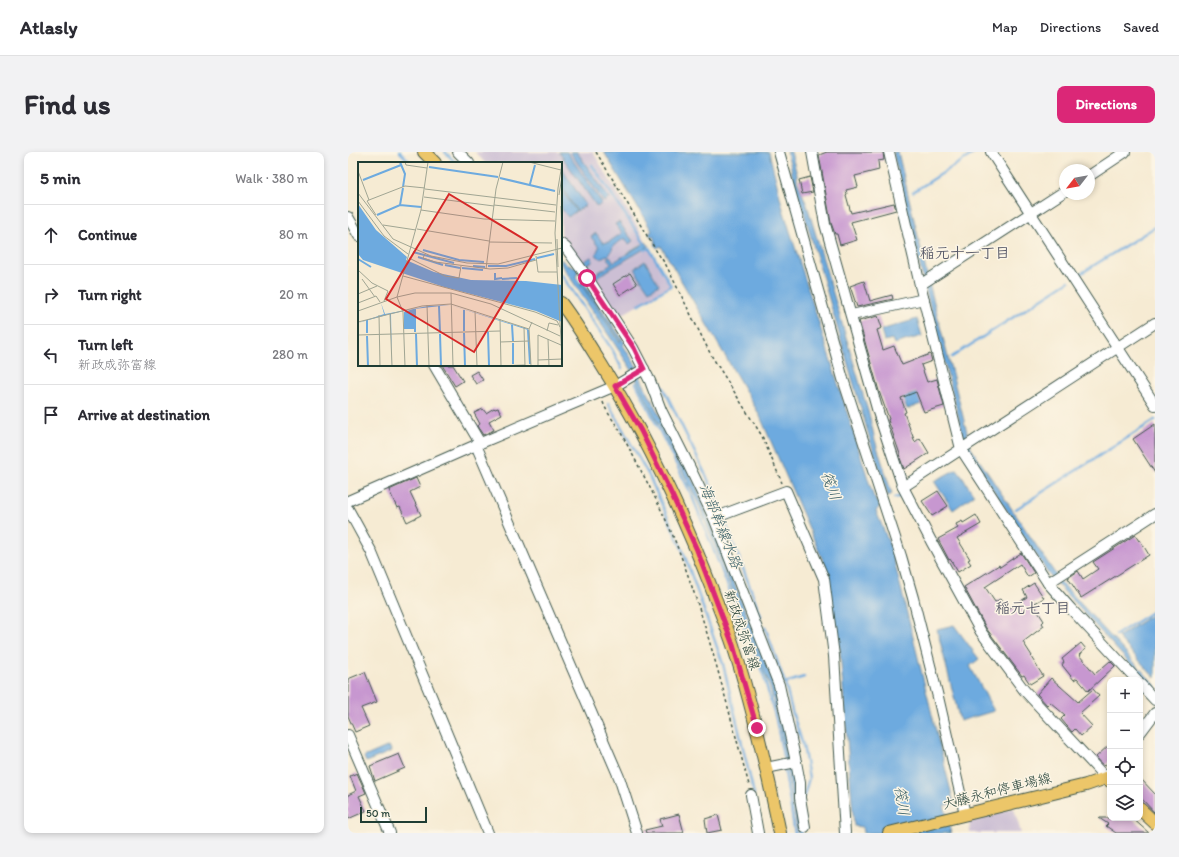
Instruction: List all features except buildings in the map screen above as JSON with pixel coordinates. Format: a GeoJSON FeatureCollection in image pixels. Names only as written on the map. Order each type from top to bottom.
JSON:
{"type":"FeatureCollection","features":[{"type":"Feature","properties":{"kind":"main road"},"geometry":{"type":"LineString","coordinates":[[424,152],[434,162]]}},
{"type":"Feature","properties":{"kind":"main road","name":"新政成弥富線"},"geometry":{"type":"LineString","coordinates":[[562,305],[572,318],[615,386],[641,431],[697,550],[733,645],[757,728],[780,833]]}},
{"type":"Feature","properties":{"kind":"main road","name":"大藤永和停車場線"},"geometry":{"type":"LineString","coordinates":[[889,833],[1107,778]]}},
{"type":"Feature","properties":{"kind":"main road"},"geometry":{"type":"LineString","coordinates":[[1143,812],[1155,822]]}},
{"type":"Feature","properties":{"kind":"street"},"geometry":{"type":"LineString","coordinates":[[458,152],[468,162]]}},
{"type":"Feature","properties":{"kind":"street"},"geometry":{"type":"LineString","coordinates":[[779,152],[843,379],[901,556],[913,598],[965,814]]}},
{"type":"Feature","properties":{"kind":"street"},"geometry":{"type":"LineString","coordinates":[[812,152],[826,224],[878,412],[903,487],[981,632],[1024,690],[1107,775]]}},
{"type":"Feature","properties":{"kind":"street"},"geometry":{"type":"LineString","coordinates":[[889,152],[924,282],[924,299],[966,446],[1071,609],[1134,677]]}},
{"type":"Feature","properties":{"kind":"street"},"geometry":{"type":"LineString","coordinates":[[991,152],[1155,405]]}},
{"type":"Feature","properties":{"kind":"street"},"geometry":{"type":"LineString","coordinates":[[1095,172],[1125,152]]}},
{"type":"Feature","properties":{"kind":"street"},"geometry":{"type":"LineString","coordinates":[[924,282],[1059,195]]}},
{"type":"Feature","properties":{"kind":"street"},"geometry":{"type":"LineString","coordinates":[[348,217],[358,234]]}},
{"type":"Feature","properties":{"kind":"street"},"geometry":{"type":"LineString","coordinates":[[562,245],[584,273],[634,348],[639,372],[650,381],[661,410],[690,466],[714,518],[779,685],[800,783],[800,798],[805,828]]}},
{"type":"Feature","properties":{"kind":"street"},"geometry":{"type":"LineString","coordinates":[[852,315],[924,299]]}},
{"type":"Feature","properties":{"kind":"street"},"geometry":{"type":"LineString","coordinates":[[903,487],[1155,323]]}},
{"type":"Feature","properties":{"kind":"street"},"geometry":{"type":"LineString","coordinates":[[435,366],[478,444],[619,777],[637,833]]}},
{"type":"Feature","properties":{"kind":"street"},"geometry":{"type":"LineString","coordinates":[[348,501],[615,386],[639,372]]}},
{"type":"Feature","properties":{"kind":"street"},"geometry":{"type":"LineString","coordinates":[[714,518],[786,491],[824,579],[834,656],[845,833]]}},
{"type":"Feature","properties":{"kind":"street"},"geometry":{"type":"LineString","coordinates":[[348,509],[371,551],[488,833]]}},
{"type":"Feature","properties":{"kind":"street"},"geometry":{"type":"LineString","coordinates":[[1052,580],[1155,514]]}},
{"type":"Feature","properties":{"kind":"street"},"geometry":{"type":"LineString","coordinates":[[1143,687],[1155,700]]}},
{"type":"Feature","properties":{"kind":"street"},"geometry":{"type":"LineString","coordinates":[[1143,729],[1155,713]]}},
{"type":"Feature","properties":{"kind":"street"},"geometry":{"type":"LineString","coordinates":[[348,735],[390,833]]}},
{"type":"Feature","properties":{"kind":"street"},"geometry":{"type":"LineString","coordinates":[[766,768],[795,763]]}},
{"type":"Feature","properties":{"kind":"street"},"geometry":{"type":"LineString","coordinates":[[751,795],[758,833]]}},
{"type":"Feature","properties":{"kind":"path"},"geometry":{"type":"LineString","coordinates":[[596,152],[666,265],[711,355],[762,436],[786,491]]}},
{"type":"Feature","properties":{"kind":"path"},"geometry":{"type":"LineString","coordinates":[[603,390],[603,401],[605,407],[616,423],[657,502],[673,536],[682,560],[708,637],[751,795]]}},
{"type":"Feature","properties":{"kind":"shaded area"},"geometry":{"type":"Polygon","coordinates":[[[475,152],[593,152],[646,241],[614,262],[610,256],[612,264],[591,277],[562,241],[562,162],[484,162],[475,152]]]}},
{"type":"Feature","properties":{"kind":"shaded area"},"geometry":{"type":"Polygon","coordinates":[[[643,249],[645,251],[649,249],[671,286],[618,317],[592,279],[643,249]]]}},
{"type":"Feature","properties":{"kind":"shaded area"},"geometry":{"type":"Polygon","coordinates":[[[1014,808],[1021,833],[970,833],[969,819],[1014,808]]]}},
{"type":"Feature","properties":{"kind":"water"},"geometry":{"type":"Polygon","coordinates":[[[559,152],[567,152],[602,203],[597,207],[559,152]]]}},
{"type":"Feature","properties":{"kind":"water"},"geometry":{"type":"Polygon","coordinates":[[[570,152],[577,152],[609,198],[604,202],[570,152]]]}},
{"type":"Feature","properties":{"kind":"water","name":"筏川"},"geometry":{"type":"Polygon","coordinates":[[[604,152],[769,152],[783,209],[874,498],[876,502],[878,501],[880,506],[876,511],[891,548],[954,804],[944,805],[951,833],[863,833],[862,827],[854,826],[840,651],[825,565],[759,414],[661,246],[657,248],[653,236],[651,237],[649,233],[652,231],[604,152]]]}},
{"type":"Feature","properties":{"kind":"water"},"geometry":{"type":"Polygon","coordinates":[[[787,152],[791,152],[797,175],[797,181],[807,205],[870,418],[875,440],[892,494],[888,496],[871,443],[802,206],[795,191],[787,152]]]}},
{"type":"Feature","properties":{"kind":"water"},"geometry":{"type":"Polygon","coordinates":[[[893,152],[898,152],[927,275],[971,448],[1060,581],[1155,685],[1155,691],[1050,576],[967,450],[925,287],[893,152]]]}},
{"type":"Feature","properties":{"kind":"water"},"geometry":{"type":"Polygon","coordinates":[[[562,169],[586,205],[577,211],[562,188],[562,169]]]}},
{"type":"Feature","properties":{"kind":"water"},"geometry":{"type":"Polygon","coordinates":[[[562,190],[576,211],[568,217],[562,209],[562,190]]]}},
{"type":"Feature","properties":{"kind":"water"},"geometry":{"type":"Polygon","coordinates":[[[619,222],[633,241],[629,244],[625,238],[613,246],[609,253],[610,254],[601,259],[595,254],[599,247],[591,237],[596,233],[603,243],[609,242],[622,233],[615,224],[619,222]]]}},
{"type":"Feature","properties":{"kind":"water"},"geometry":{"type":"Polygon","coordinates":[[[646,242],[649,246],[585,284],[625,343],[623,345],[637,367],[642,381],[697,488],[775,686],[791,758],[803,833],[798,833],[779,720],[770,687],[698,502],[630,367],[562,265],[562,260],[567,265],[576,267],[591,257],[593,261],[578,270],[576,277],[620,342],[621,341],[581,283],[612,264],[607,258],[610,256],[614,262],[646,242]]]}},
{"type":"Feature","properties":{"kind":"water"},"geometry":{"type":"Polygon","coordinates":[[[645,261],[659,285],[649,291],[635,268],[645,261]]]}},
{"type":"Feature","properties":{"kind":"water"},"geometry":{"type":"Polygon","coordinates":[[[917,319],[922,336],[894,344],[892,339],[884,341],[881,330],[917,319]]]}},
{"type":"Feature","properties":{"kind":"water"},"geometry":{"type":"Polygon","coordinates":[[[940,385],[942,390],[919,398],[921,404],[907,409],[903,398],[940,385]]]}},
{"type":"Feature","properties":{"kind":"water"},"geometry":{"type":"Polygon","coordinates":[[[957,469],[974,495],[953,510],[934,481],[957,469]]]}},
{"type":"Feature","properties":{"kind":"water"},"geometry":{"type":"Polygon","coordinates":[[[1155,613],[1155,678],[1118,637],[1155,613]]]}},
{"type":"Feature","properties":{"kind":"water"},"geometry":{"type":"Polygon","coordinates":[[[954,625],[979,659],[970,666],[994,711],[960,721],[937,629],[954,625]]]}},
{"type":"Feature","properties":{"kind":"water"},"geometry":{"type":"Polygon","coordinates":[[[389,746],[391,750],[390,752],[366,762],[364,757],[389,746]]]}},
{"type":"Feature","properties":{"kind":"waterway"},"geometry":{"type":"LineString","coordinates":[[400,152],[410,162]]}},
{"type":"Feature","properties":{"kind":"waterway"},"geometry":{"type":"LineString","coordinates":[[445,152],[455,162]]}},
{"type":"Feature","properties":{"kind":"waterway"},"geometry":{"type":"LineString","coordinates":[[913,192],[976,152]]}},
{"type":"Feature","properties":{"kind":"waterway"},"geometry":{"type":"LineString","coordinates":[[592,165],[645,244]]}},
{"type":"Feature","properties":{"kind":"waterway"},"geometry":{"type":"LineString","coordinates":[[1077,276],[1155,227]]}},
{"type":"Feature","properties":{"kind":"waterway"},"geometry":{"type":"LineString","coordinates":[[638,305],[671,286],[649,248],[645,250],[642,247]]}},
{"type":"Feature","properties":{"kind":"waterway"},"geometry":{"type":"LineString","coordinates":[[562,275],[613,351],[622,369]]}},
{"type":"Feature","properties":{"kind":"waterway"},"geometry":{"type":"LineString","coordinates":[[952,357],[1069,281]]}},
{"type":"Feature","properties":{"kind":"waterway","name":"海部幹線水路"},"geometry":{"type":"LineString","coordinates":[[636,383],[692,496],[763,674],[776,719],[784,761]]}},
{"type":"Feature","properties":{"kind":"waterway","name":"海部幹線水路"},"geometry":{"type":"LineString","coordinates":[[661,383],[712,488],[722,512]]}},
{"type":"Feature","properties":{"kind":"waterway"},"geometry":{"type":"LineString","coordinates":[[608,403],[649,476],[683,551],[723,664],[754,794]]}},
{"type":"Feature","properties":{"kind":"waterway"},"geometry":{"type":"LineString","coordinates":[[1016,509],[1155,420]]}},
{"type":"Feature","properties":{"kind":"waterway"},"geometry":{"type":"LineString","coordinates":[[894,498],[902,496]]}},
{"type":"Feature","properties":{"kind":"waterway","name":"海部幹線水路"},"geometry":{"type":"LineString","coordinates":[[725,521],[761,616]]}},
{"type":"Feature","properties":{"kind":"waterway"},"geometry":{"type":"LineString","coordinates":[[1116,635],[1155,610]]}},
{"type":"Feature","properties":{"kind":"waterway"},"geometry":{"type":"LineString","coordinates":[[765,627],[785,683],[793,715],[803,745],[809,778],[804,796]]}},
{"type":"Feature","properties":{"kind":"waterway"},"geometry":{"type":"LineString","coordinates":[[785,683],[804,677]]}},
{"type":"Feature","properties":{"kind":"waterway"},"geometry":{"type":"LineString","coordinates":[[784,766],[795,833]]}},
{"type":"Feature","properties":{"kind":"district","name":"稲元十一丁目"},"geometry":{"type":"Point","coordinates":[965,253]}},
{"type":"Feature","properties":{"kind":"district","name":"稲元七丁目"},"geometry":{"type":"Point","coordinates":[1033,608]}},
{"type":"Feature","properties":{"kind":"route"},"geometry":{"type":"LineString","coordinates":[[587,278],[634,348],[644,369],[615,386],[641,431],[697,550],[733,645],[757,728]]}}]}
